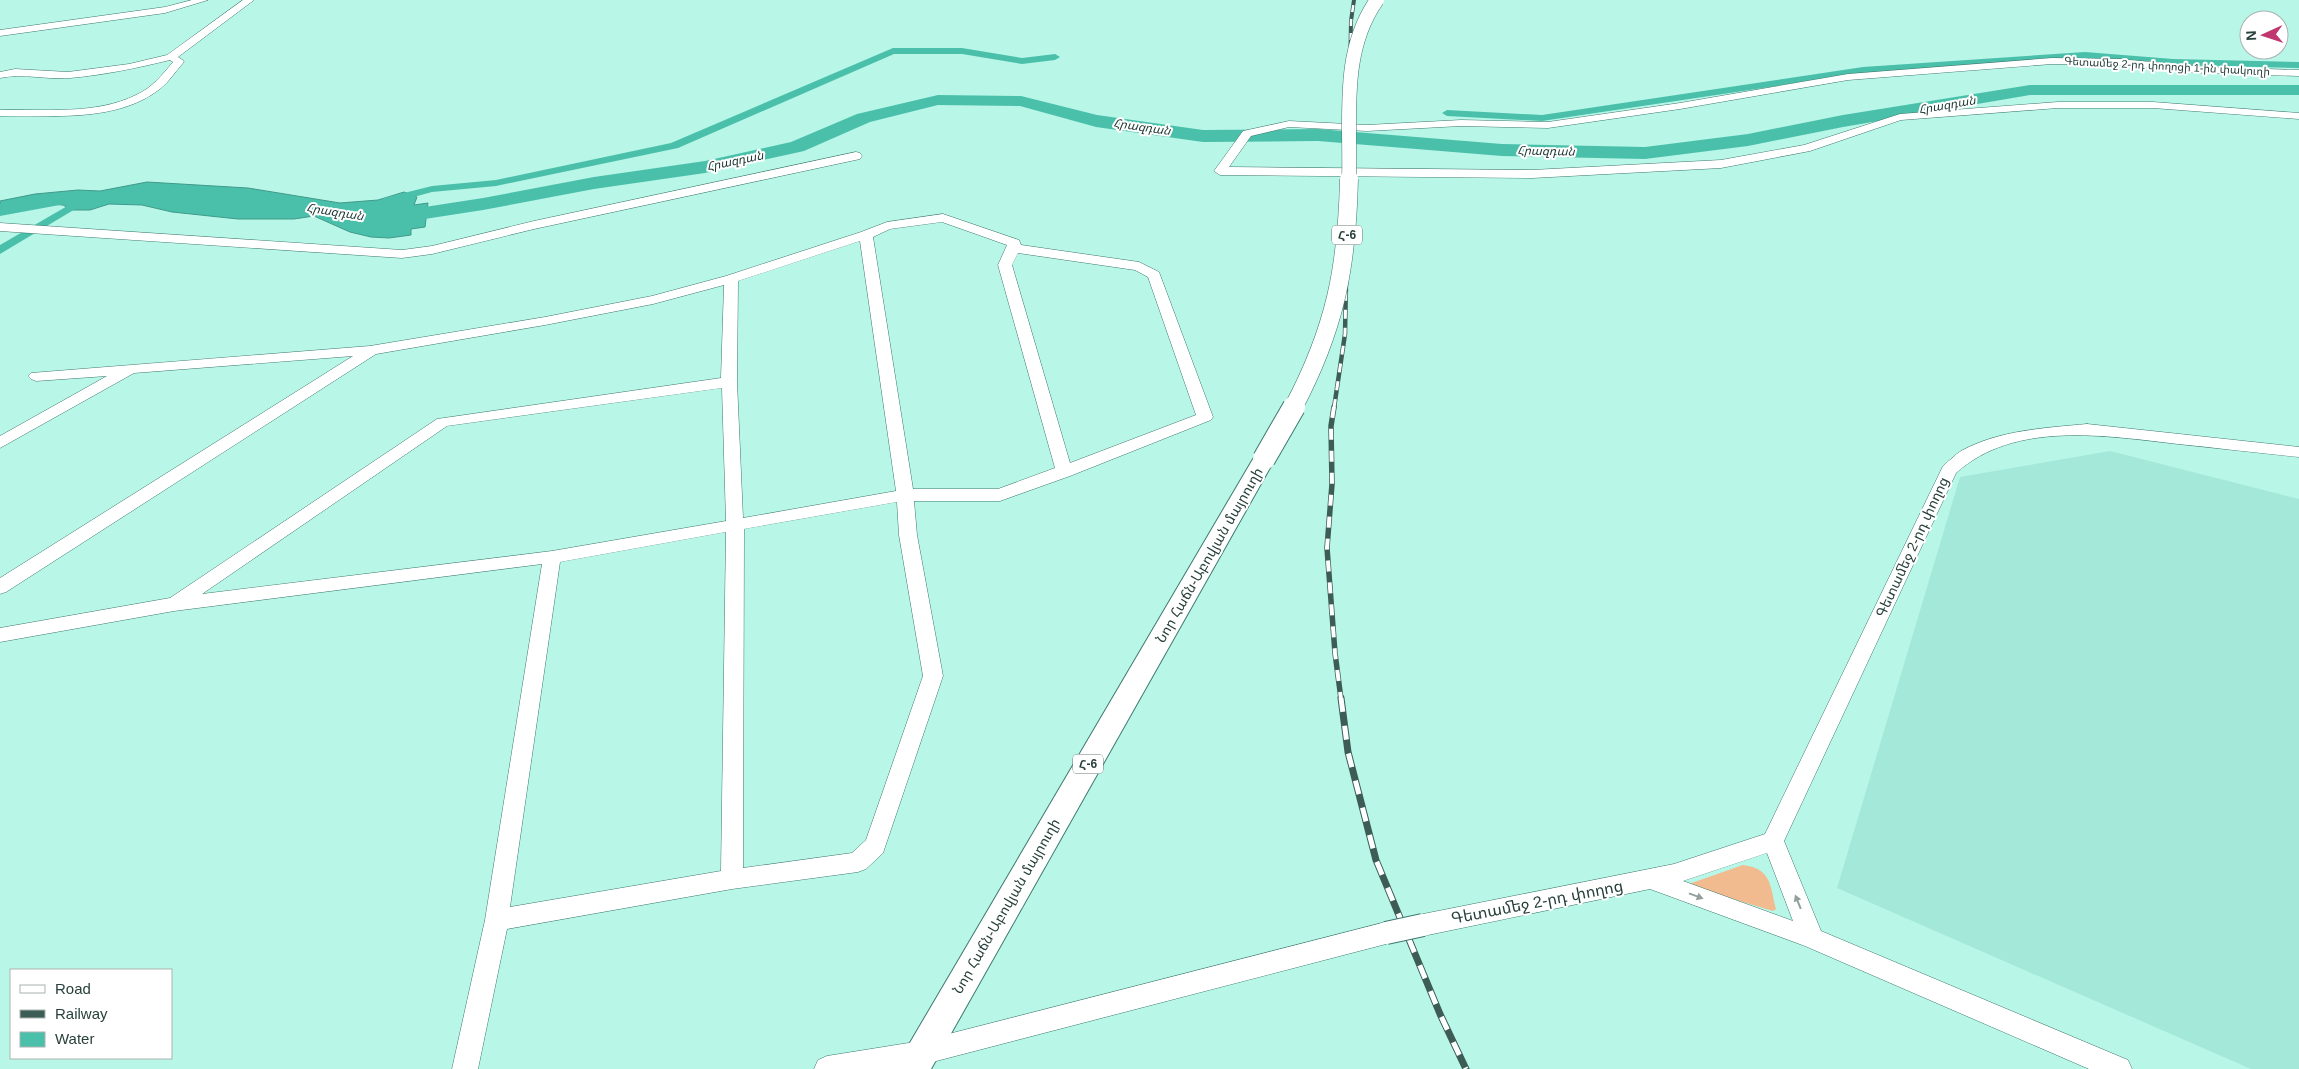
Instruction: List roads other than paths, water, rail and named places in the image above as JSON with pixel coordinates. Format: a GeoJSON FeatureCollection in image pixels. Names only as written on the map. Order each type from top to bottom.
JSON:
{"type":"FeatureCollection","features":[{"type":"Feature","properties":{"kind":"main road","name":"Նոր Հաճն-Աբովյան մայրուղի"},"geometry":{"type":"LineString","coordinates":[[917,1061],[1297,405],[1324,342],[1341,282],[1347,239],[1351,66],[1364,18],[1377,0]]}},
{"type":"Feature","properties":{"kind":"street"},"geometry":{"type":"LineString","coordinates":[[0,33],[165,10],[203,0]]}},
{"type":"Feature","properties":{"kind":"street"},"geometry":{"type":"LineString","coordinates":[[0,75],[15,72],[68,75],[129,67],[171,57],[249,0]]}},
{"type":"Feature","properties":{"kind":"street"},"geometry":{"type":"LineString","coordinates":[[0,113],[80,111],[116,107],[156,88],[179,61],[171,57]]}},
{"type":"Feature","properties":{"kind":"street","name":"Գետամեջ 2-րդ փողոցի 1-ին փակուղի"},"geometry":{"type":"LineString","coordinates":[[2299,73],[2204,70],[2085,60],[2052,61],[1945,68],[1848,78],[1741,94],[1680,106],[1548,125],[1461,123],[1367,128],[1289,124],[1247,133],[1220,171],[1532,174],[1721,164],[1806,148],[1900,117],[2058,104],[2153,105],[2299,116]]}},
{"type":"Feature","properties":{"kind":"street"},"geometry":{"type":"LineString","coordinates":[[0,227],[408,253],[432,250],[534,225],[856,156]]}},
{"type":"Feature","properties":{"kind":"street"},"geometry":{"type":"LineString","coordinates":[[36,376],[372,350],[545,321],[653,300],[731,279],[866,235],[887,226],[943,218],[1014,243],[1014,248],[1005,265],[1064,472]]}},
{"type":"Feature","properties":{"kind":"street"},"geometry":{"type":"LineString","coordinates":[[497,920],[732,879],[858,862],[875,846],[933,676],[908,535],[905,495],[866,235]]}},
{"type":"Feature","properties":{"kind":"street"},"geometry":{"type":"LineString","coordinates":[[0,635],[174,604],[552,557],[905,495],[1000,495],[1205,417],[1154,275],[1139,266],[1014,248]]}},
{"type":"Feature","properties":{"kind":"street"},"geometry":{"type":"LineString","coordinates":[[731,279],[729,382],[735,524],[732,879]]}},
{"type":"Feature","properties":{"kind":"street"},"geometry":{"type":"LineString","coordinates":[[0,588],[372,350]]}},
{"type":"Feature","properties":{"kind":"street"},"geometry":{"type":"LineString","coordinates":[[0,443],[130,369]]}},
{"type":"Feature","properties":{"kind":"street"},"geometry":{"type":"LineString","coordinates":[[174,604],[443,422],[729,382]]}},
{"type":"Feature","properties":{"kind":"street","name":"Գետամեջ 2-րդ փողոց"},"geometry":{"type":"LineString","coordinates":[[827,1069],[917,1061],[1386,933],[1674,874],[1773,841],[1949,470],[1966,455],[1997,443],[2034,434],[2087,429],[2299,452]]}},
{"type":"Feature","properties":{"kind":"street"},"geometry":{"type":"LineString","coordinates":[[465,1069],[497,920],[552,557]]}},
{"type":"Feature","properties":{"kind":"street"},"geometry":{"type":"LineString","coordinates":[[1773,841],[1812,938]]}},
{"type":"Feature","properties":{"kind":"street"},"geometry":{"type":"LineString","coordinates":[[1650,879],[1812,938],[2119,1069]]}},
{"type":"Feature","properties":{"kind":"water"},"geometry":{"type":"Polygon","coordinates":[[[147,182],[248,188],[340,203],[378,200],[404,192],[417,197],[414,205],[428,203],[425,227],[411,229],[411,235],[389,238],[371,237],[350,232],[314,216],[294,219],[238,219],[172,212],[142,205],[109,204],[90,210],[72,210],[63,205],[21,205],[0,212],[0,201],[35,194],[78,190],[100,191],[147,182]]]}},
{"type":"Feature","properties":{"kind":"waterway"},"geometry":{"type":"LineString","coordinates":[[388,200],[432,189],[496,183],[674,146],[893,51],[962,51],[1022,61],[1055,57]]}},
{"type":"Feature","properties":{"kind":"waterway"},"geometry":{"type":"LineString","coordinates":[[1447,113],[1542,118],[1863,70],[2039,57],[2085,55],[2173,62],[2299,65]]}},
{"type":"Feature","properties":{"kind":"waterway","name":"Հրազդան"},"geometry":{"type":"LineString","coordinates":[[386,219],[483,204],[594,183],[705,167],[797,147],[864,118],[938,100],[1021,101],[1096,121],[1203,136],[1318,135],[1502,150],[1645,153],[1748,140],[1843,121],[2030,90],[2299,90]]}},
{"type":"Feature","properties":{"kind":"waterway"},"geometry":{"type":"LineString","coordinates":[[0,250],[88,197]]}},
{"type":"Feature","properties":{"kind":"waterway","name":"Հրազդան"},"geometry":{"type":"LineString","coordinates":[[0,210],[69,198]]}},
{"type":"Feature","properties":{"kind":"railway"},"geometry":{"type":"LineString","coordinates":[[1348,180],[1351,21],[1354,0]]}},
{"type":"Feature","properties":{"kind":"railway"},"geometry":{"type":"LineString","coordinates":[[1334,408],[1345,334],[1348,179]]}},
{"type":"Feature","properties":{"kind":"railway"},"geometry":{"type":"LineString","coordinates":[[1334,407],[1331,426],[1332,484],[1327,548],[1335,653],[1341,699]]}},
{"type":"Feature","properties":{"kind":"railway"},"geometry":{"type":"LineString","coordinates":[[1341,698],[1348,752],[1376,860],[1440,1014],[1466,1069]]}}]}
